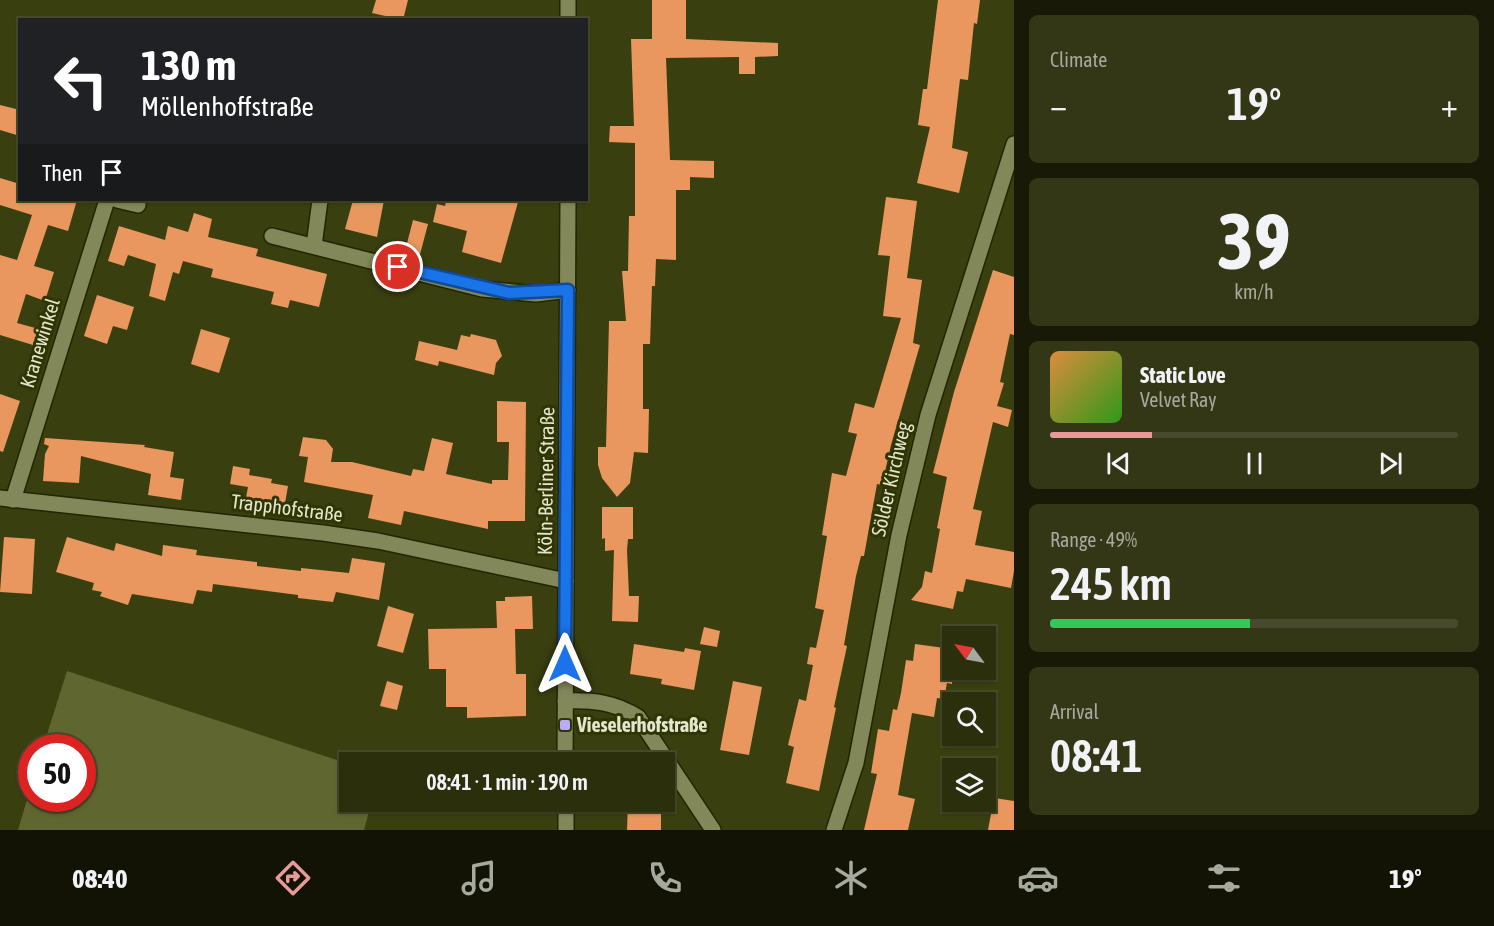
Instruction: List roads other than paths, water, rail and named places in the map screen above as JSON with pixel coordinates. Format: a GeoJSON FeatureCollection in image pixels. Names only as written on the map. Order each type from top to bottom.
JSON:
{"type":"FeatureCollection","features":[{"type":"Feature","properties":{"kind":"street"},"geometry":{"type":"LineString","coordinates":[[568,0],[568,18]]}},
{"type":"Feature","properties":{"kind":"street","name":"Sölder Kirchweg"},"geometry":{"type":"LineString","coordinates":[[834,830],[855,763],[899,535],[928,415],[1014,144]]}},
{"type":"Feature","properties":{"kind":"street","name":"Kranewinkel"},"geometry":{"type":"LineString","coordinates":[[6,499],[107,201]]}},
{"type":"Feature","properties":{"kind":"street"},"geometry":{"type":"LineString","coordinates":[[120,201],[138,206]]}},
{"type":"Feature","properties":{"kind":"street"},"geometry":{"type":"LineString","coordinates":[[314,246],[320,201]]}},
{"type":"Feature","properties":{"kind":"street","name":"Köln-Berliner Straße"},"geometry":{"type":"LineString","coordinates":[[566,752],[568,201]]}},
{"type":"Feature","properties":{"kind":"street"},"geometry":{"type":"LineString","coordinates":[[272,236],[482,288],[536,294],[568,290]]}},
{"type":"Feature","properties":{"kind":"street","name":"Trapphofstraße"},"geometry":{"type":"LineString","coordinates":[[6,499],[323,533],[378,542],[566,581]]}},
{"type":"Feature","properties":{"kind":"street"},"geometry":{"type":"LineString","coordinates":[[565,701],[606,703],[622,707],[638,717],[713,830]]}},
{"type":"Feature","properties":{"kind":"street"},"geometry":{"type":"LineString","coordinates":[[566,812],[566,830]]}},
{"type":"Feature","properties":{"kind":"place","name":"Vieselerhofstraße"},"geometry":{"type":"Point","coordinates":[565,725]}}]}
